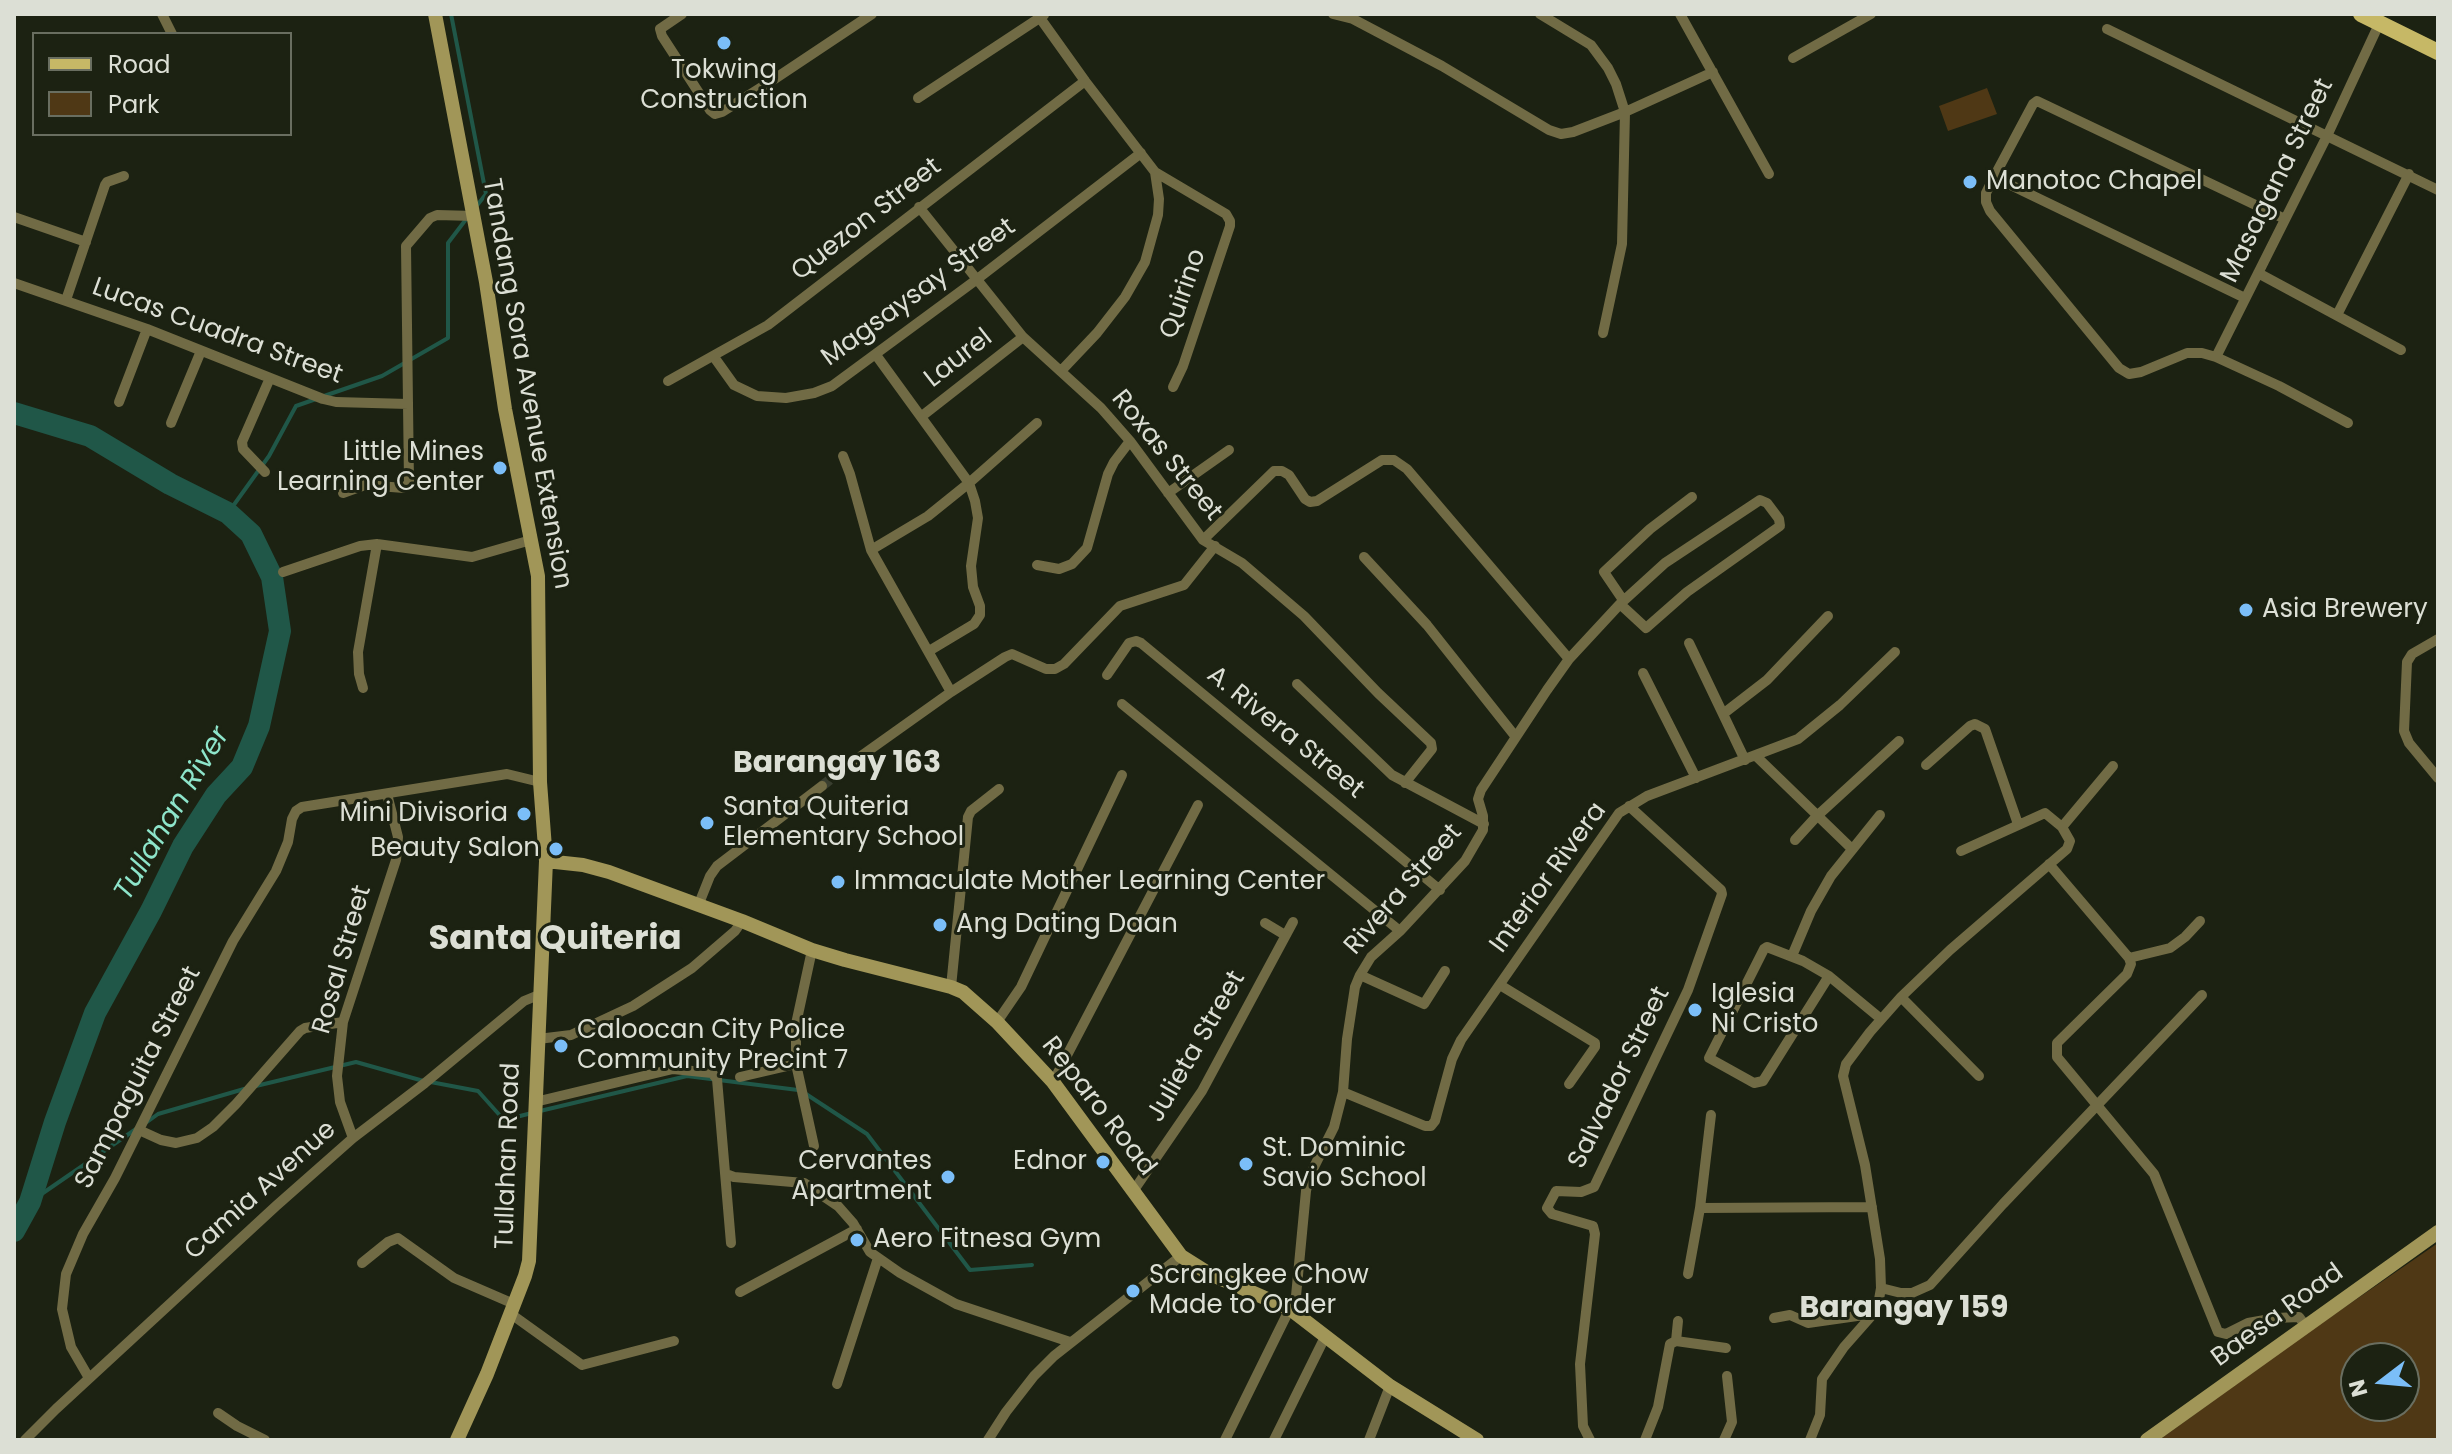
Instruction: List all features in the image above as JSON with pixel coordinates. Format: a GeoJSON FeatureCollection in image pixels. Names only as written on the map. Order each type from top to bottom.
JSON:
{"type":"FeatureCollection","features":[{"type":"Feature","properties":{"kind":"main road","name":"Tandang Sora Avenue Extension"},"geometry":{"type":"LineString","coordinates":[[435,14],[538,576],[540,782],[546,861]]}},
{"type":"Feature","properties":{"kind":"main road"},"geometry":{"type":"LineString","coordinates":[[2361,14],[2438,52]]}},
{"type":"Feature","properties":{"kind":"main road","name":"Reparo Road"},"geometry":{"type":"LineString","coordinates":[[546,861],[583,865],[609,872],[812,950],[951,987],[971,997],[1053,1082],[1181,1256],[1208,1273],[1290,1309],[1390,1386],[1477,1440]]}},
{"type":"Feature","properties":{"kind":"main road","name":"Tullahan Road"},"geometry":{"type":"LineString","coordinates":[[457,1440],[513,1309],[525,1276],[531,1244],[546,861]]}},
{"type":"Feature","properties":{"kind":"main road","name":"Baesa Road"},"geometry":{"type":"LineString","coordinates":[[2147,1440],[2438,1232]]}},
{"type":"Feature","properties":{"kind":"street"},"geometry":{"type":"LineString","coordinates":[[162,14],[171,32]]}},
{"type":"Feature","properties":{"kind":"street"},"geometry":{"type":"LineString","coordinates":[[682,14],[660,29],[662,36],[715,114],[872,14]]}},
{"type":"Feature","properties":{"kind":"street"},"geometry":{"type":"LineString","coordinates":[[1333,14],[1353,19],[1561,134],[1625,112],[1713,72]]}},
{"type":"Feature","properties":{"kind":"street"},"geometry":{"type":"LineString","coordinates":[[1680,14],[1769,174]]}},
{"type":"Feature","properties":{"kind":"street"},"geometry":{"type":"LineString","coordinates":[[1793,58],[1871,14]]}},
{"type":"Feature","properties":{"kind":"street"},"geometry":{"type":"LineString","coordinates":[[1546,15],[1591,45],[1616,84],[1625,112],[1622,244],[1603,333]]}},
{"type":"Feature","properties":{"kind":"street"},"geometry":{"type":"LineString","coordinates":[[918,98],[1043,16],[1085,81],[1155,172],[1158,215],[1145,262],[1125,297],[1061,371]]}},
{"type":"Feature","properties":{"kind":"street","name":"Masagana Street"},"geometry":{"type":"LineString","coordinates":[[2216,357],[2327,136],[2379,24]]}},
{"type":"Feature","properties":{"kind":"street"},"geometry":{"type":"LineString","coordinates":[[2107,29],[2438,190]]}},
{"type":"Feature","properties":{"kind":"street","name":"Quezon Street"},"geometry":{"type":"LineString","coordinates":[[668,381],[768,325],[1085,81]]}},
{"type":"Feature","properties":{"kind":"street"},"geometry":{"type":"LineString","coordinates":[[2285,219],[2037,101],[1986,193],[1990,211],[2119,368],[2129,374],[2141,372],[2187,353],[2202,353],[2279,386],[2348,423]]}},
{"type":"Feature","properties":{"kind":"street","name":"Magsaysay Street"},"geometry":{"type":"LineString","coordinates":[[714,357],[734,385],[757,396],[786,398],[832,386],[1141,153]]}},
{"type":"Feature","properties":{"kind":"street","name":"Quirino"},"geometry":{"type":"LineString","coordinates":[[1155,172],[1226,214],[1230,221],[1183,366],[1173,387]]}},
{"type":"Feature","properties":{"kind":"street"},"geometry":{"type":"LineString","coordinates":[[2337,315],[2409,174]]}},
{"type":"Feature","properties":{"kind":"street"},"geometry":{"type":"LineString","coordinates":[[66,300],[105,185],[124,176]]}},
{"type":"Feature","properties":{"kind":"street"},"geometry":{"type":"LineString","coordinates":[[1994,177],[2245,298]]}},
{"type":"Feature","properties":{"kind":"street","name":"Roxas Street"},"geometry":{"type":"LineString","coordinates":[[919,207],[1023,337],[1101,408],[1130,441],[1203,540],[1242,563],[1304,616],[1433,746],[1405,783]]}},
{"type":"Feature","properties":{"kind":"street"},"geometry":{"type":"LineString","coordinates":[[343,493],[365,485],[404,488],[409,483],[406,246],[430,218],[437,215],[474,216]]}},
{"type":"Feature","properties":{"kind":"street"},"geometry":{"type":"LineString","coordinates":[[14,217],[86,242]]}},
{"type":"Feature","properties":{"kind":"street"},"geometry":{"type":"LineString","coordinates":[[2258,273],[2401,350]]}},
{"type":"Feature","properties":{"kind":"street","name":"Lucas Cuadra Street"},"geometry":{"type":"LineString","coordinates":[[14,283],[147,329],[323,399],[408,404]]}},
{"type":"Feature","properties":{"kind":"street"},"geometry":{"type":"LineString","coordinates":[[119,402],[147,329]]}},
{"type":"Feature","properties":{"kind":"street","name":"Laurel"},"geometry":{"type":"LineString","coordinates":[[922,416],[1023,337]]}},
{"type":"Feature","properties":{"kind":"street"},"geometry":{"type":"LineString","coordinates":[[171,423],[201,351]]}},
{"type":"Feature","properties":{"kind":"street"},"geometry":{"type":"LineString","coordinates":[[876,355],[969,483],[978,518],[971,566],[980,615],[974,624],[929,651]]}},
{"type":"Feature","properties":{"kind":"street"},"geometry":{"type":"LineString","coordinates":[[265,472],[243,449],[242,442],[270,378]]}},
{"type":"Feature","properties":{"kind":"street"},"geometry":{"type":"LineString","coordinates":[[871,550],[928,516],[1037,423]]}},
{"type":"Feature","properties":{"kind":"street"},"geometry":{"type":"LineString","coordinates":[[1037,565],[1059,569],[1072,564],[1087,548],[1108,474],[1130,441]]}},
{"type":"Feature","properties":{"kind":"street"},"geometry":{"type":"LineString","coordinates":[[1168,493],[1229,450]]}},
{"type":"Feature","properties":{"kind":"street"},"geometry":{"type":"LineString","coordinates":[[843,456],[871,550],[951,692]]}},
{"type":"Feature","properties":{"kind":"street"},"geometry":{"type":"LineString","coordinates":[[1203,540],[1274,471],[1289,475],[1310,502],[1317,501],[1382,460],[1394,460],[1407,469],[1569,659]]}},
{"type":"Feature","properties":{"kind":"street"},"geometry":{"type":"LineString","coordinates":[[1621,602],[1604,574],[1606,569],[1650,529],[1692,497]]}},
{"type":"Feature","properties":{"kind":"street","name":"Rivera Street"},"geometry":{"type":"LineString","coordinates":[[1225,1440],[1296,1296],[1306,1191],[1309,1177],[1334,1127],[1343,1092],[1347,1039],[1355,987],[1360,975],[1371,957],[1400,931],[1465,861],[1481,837],[1484,824],[1478,799],[1481,790],[1569,659],[1621,602],[1665,563],[1760,500],[1764,500],[1779,519],[1780,526],[1687,592],[1646,628],[1621,602]]}},
{"type":"Feature","properties":{"kind":"street"},"geometry":{"type":"LineString","coordinates":[[283,572],[360,546],[377,544],[472,557],[531,540]]}},
{"type":"Feature","properties":{"kind":"street"},"geometry":{"type":"LineString","coordinates":[[363,688],[358,652],[377,544]]}},
{"type":"Feature","properties":{"kind":"street"},"geometry":{"type":"LineString","coordinates":[[847,766],[951,692],[1012,654],[1046,669],[1055,669],[1064,664],[1120,606],[1184,585],[1215,546]]}},
{"type":"Feature","properties":{"kind":"street"},"geometry":{"type":"LineString","coordinates":[[1364,557],[1427,625],[1515,736]]}},
{"type":"Feature","properties":{"kind":"street"},"geometry":{"type":"LineString","coordinates":[[1723,714],[1767,680],[1828,616]]}},
{"type":"Feature","properties":{"kind":"street"},"geometry":{"type":"LineString","coordinates":[[2438,639],[2412,654],[2407,662],[2404,731],[2409,743],[2438,778]]}},
{"type":"Feature","properties":{"kind":"street","name":"A. Rivera Street"},"geometry":{"type":"LineString","coordinates":[[1107,675],[1129,643],[1141,643],[1440,890]]}},
{"type":"Feature","properties":{"kind":"street"},"geometry":{"type":"LineString","coordinates":[[1689,643],[1723,714],[1750,758],[1852,849]]}},
{"type":"Feature","properties":{"kind":"street","name":"Interior Rivera"},"geometry":{"type":"LineString","coordinates":[[1343,1092],[1431,1126],[1461,1040],[1619,813],[1647,796],[1798,739],[1840,705],[1895,652]]}},
{"type":"Feature","properties":{"kind":"street"},"geometry":{"type":"LineString","coordinates":[[1643,673],[1696,778]]}},
{"type":"Feature","properties":{"kind":"street"},"geometry":{"type":"LineString","coordinates":[[1297,684],[1379,764],[1405,783],[1484,824]]}},
{"type":"Feature","properties":{"kind":"street"},"geometry":{"type":"LineString","coordinates":[[1122,704],[1400,931]]}},
{"type":"Feature","properties":{"kind":"street"},"geometry":{"type":"LineString","coordinates":[[1926,765],[1970,726],[1975,724],[1985,729],[2018,824]]}},
{"type":"Feature","properties":{"kind":"street"},"geometry":{"type":"LineString","coordinates":[[1795,840],[1899,741]]}},
{"type":"Feature","properties":{"kind":"street"},"geometry":{"type":"LineString","coordinates":[[2062,827],[2113,766]]}},
{"type":"Feature","properties":{"kind":"street"},"geometry":{"type":"LineString","coordinates":[[387,794],[507,774],[540,782]]}},
{"type":"Feature","properties":{"kind":"street"},"geometry":{"type":"LineString","coordinates":[[997,1022],[1021,987],[1122,775]]}},
{"type":"Feature","properties":{"kind":"street"},"geometry":{"type":"LineString","coordinates":[[698,906],[717,866],[822,786]]}},
{"type":"Feature","properties":{"kind":"street"},"geometry":{"type":"LineString","coordinates":[[951,987],[968,817],[971,811],[999,789]]}},
{"type":"Feature","properties":{"kind":"street","name":"Sampaguita Street"},"geometry":{"type":"LineString","coordinates":[[89,1378],[71,1347],[62,1309],[66,1274],[83,1234],[139,1130],[233,941],[276,871],[288,842],[292,819],[302,807],[387,794]]}},
{"type":"Feature","properties":{"kind":"street","name":"Rosal Street"},"geometry":{"type":"LineString","coordinates":[[353,1138],[337,1089],[343,1022],[396,860],[398,837],[387,794]]}},
{"type":"Feature","properties":{"kind":"street"},"geometry":{"type":"LineString","coordinates":[[1053,1082],[1198,805]]}},
{"type":"Feature","properties":{"kind":"street","name":"Salvador Street"},"geometry":{"type":"LineString","coordinates":[[1590,1440],[1583,1426],[1580,1364],[1595,1234],[1593,1226],[1552,1214],[1547,1208],[1556,1191],[1581,1192],[1594,1187],[1688,990],[1722,894],[1629,806]]}},
{"type":"Feature","properties":{"kind":"street"},"geometry":{"type":"LineString","coordinates":[[1810,1440],[1820,1415],[1822,1379],[1878,1305],[1881,1288],[1882,1276],[1865,1165],[1843,1076],[1846,1064],[1901,997],[2049,864],[2070,841],[2062,827],[2045,813],[1961,851]]}},
{"type":"Feature","properties":{"kind":"street"},"geometry":{"type":"LineString","coordinates":[[1792,956],[1811,911],[1831,876],[1880,815]]}},
{"type":"Feature","properties":{"kind":"street"},"geometry":{"type":"LineString","coordinates":[[2049,864],[2129,958],[2131,969],[2056,1046],[2057,1057],[2159,1182],[2218,1332],[2226,1334],[2248,1323],[2286,1317],[2299,1317],[2305,1325]]}},
{"type":"Feature","properties":{"kind":"street"},"geometry":{"type":"LineString","coordinates":[[538,1039],[571,1035],[633,1006],[692,968],[735,931],[742,921]]}},
{"type":"Feature","properties":{"kind":"street"},"geometry":{"type":"LineString","coordinates":[[2129,958],[2170,948],[2200,921]]}},
{"type":"Feature","properties":{"kind":"street","name":"Julieta Street"},"geometry":{"type":"LineString","coordinates":[[1134,1190],[1202,1091],[1293,922]]}},
{"type":"Feature","properties":{"kind":"street"},"geometry":{"type":"LineString","coordinates":[[1265,923],[1285,935]]}},
{"type":"Feature","properties":{"kind":"street"},"geometry":{"type":"LineString","coordinates":[[1829,976],[1763,1081],[1754,1083],[1709,1058],[1767,947],[1792,956],[1829,976],[1881,1019]]}},
{"type":"Feature","properties":{"kind":"street"},"geometry":{"type":"LineString","coordinates":[[812,950],[796,1024],[796,1064],[814,1146]]}},
{"type":"Feature","properties":{"kind":"street"},"geometry":{"type":"LineString","coordinates":[[1360,975],[1424,1004],[1445,971]]}},
{"type":"Feature","properties":{"kind":"street"},"geometry":{"type":"LineString","coordinates":[[1500,985],[1595,1043],[1569,1084]]}},
{"type":"Feature","properties":{"kind":"street","name":"Camia Avenue"},"geometry":{"type":"LineString","coordinates":[[25,1440],[353,1138],[524,1001],[541,994]]}},
{"type":"Feature","properties":{"kind":"street"},"geometry":{"type":"LineString","coordinates":[[1881,1288],[1912,1293],[1930,1285],[2202,995]]}},
{"type":"Feature","properties":{"kind":"street"},"geometry":{"type":"LineString","coordinates":[[1901,997],[1979,1076]]}},
{"type":"Feature","properties":{"kind":"street"},"geometry":{"type":"LineString","coordinates":[[139,1130],[176,1143],[197,1138],[236,1104],[300,1031],[343,1022]]}},
{"type":"Feature","properties":{"kind":"street"},"geometry":{"type":"LineString","coordinates":[[740,1077],[796,1064]]}},
{"type":"Feature","properties":{"kind":"street"},"geometry":{"type":"LineString","coordinates":[[535,1102],[673,1069],[712,1073],[717,1079],[731,1243]]}},
{"type":"Feature","properties":{"kind":"street"},"geometry":{"type":"LineString","coordinates":[[1688,1274],[1700,1208],[1711,1115]]}},
{"type":"Feature","properties":{"kind":"street"},"geometry":{"type":"LineString","coordinates":[[726,1174],[804,1183],[838,1206],[857,1229],[863,1242],[878,1258],[900,1273],[956,1304],[1070,1342]]}},
{"type":"Feature","properties":{"kind":"street"},"geometry":{"type":"LineString","coordinates":[[1700,1208],[1872,1207]]}},
{"type":"Feature","properties":{"kind":"street"},"geometry":{"type":"LineString","coordinates":[[740,1292],[857,1229]]}},
{"type":"Feature","properties":{"kind":"street"},"geometry":{"type":"LineString","coordinates":[[362,1263],[388,1242],[398,1238],[454,1278],[513,1309],[582,1365],[674,1341]]}},
{"type":"Feature","properties":{"kind":"street"},"geometry":{"type":"LineString","coordinates":[[988,1440],[1034,1376],[1070,1342],[1181,1256]]}},
{"type":"Feature","properties":{"kind":"street"},"geometry":{"type":"LineString","coordinates":[[837,1384],[878,1258]]}},
{"type":"Feature","properties":{"kind":"street"},"geometry":{"type":"LineString","coordinates":[[1774,1318],[1790,1315],[1808,1323],[1871,1314]]}},
{"type":"Feature","properties":{"kind":"street"},"geometry":{"type":"LineString","coordinates":[[1645,1440],[1658,1407],[1669,1348],[1674,1341],[1678,1321]]}},
{"type":"Feature","properties":{"kind":"street"},"geometry":{"type":"LineString","coordinates":[[1274,1440],[1326,1335]]}},
{"type":"Feature","properties":{"kind":"street"},"geometry":{"type":"LineString","coordinates":[[1674,1341],[1726,1348]]}},
{"type":"Feature","properties":{"kind":"street"},"geometry":{"type":"LineString","coordinates":[[1724,1440],[1732,1422],[1727,1376]]}},
{"type":"Feature","properties":{"kind":"street"},"geometry":{"type":"LineString","coordinates":[[1369,1440],[1390,1386]]}},
{"type":"Feature","properties":{"kind":"street"},"geometry":{"type":"LineString","coordinates":[[218,1413],[265,1440]]}},
{"type":"Feature","properties":{"kind":"green space"},"geometry":{"type":"Polygon","coordinates":[[[1987,88],[1997,114],[1948,131],[1939,106],[1987,88]]]}},
{"type":"Feature","properties":{"kind":"green space"},"geometry":{"type":"Polygon","coordinates":[[[2438,1243],[2438,1440],[2159,1440],[2313,1329],[2438,1243]]]}},
{"type":"Feature","properties":{"kind":"waterway"},"geometry":{"type":"LineString","coordinates":[[451,14],[486,194],[475,208]]}},
{"type":"Feature","properties":{"kind":"waterway"},"geometry":{"type":"LineString","coordinates":[[324,396],[382,376],[448,338],[448,243],[467,218]]}},
{"type":"Feature","properties":{"kind":"waterway"},"geometry":{"type":"LineString","coordinates":[[228,513],[269,456],[296,406],[316,399]]}},
{"type":"Feature","properties":{"kind":"waterway","name":"Tullahan River"},"geometry":{"type":"LineString","coordinates":[[14,413],[90,436],[170,484],[228,513],[251,534],[272,577],[280,631],[259,726],[242,767],[216,795],[183,846],[95,1013],[30,1202],[14,1231]]}},
{"type":"Feature","properties":{"kind":"waterway"},"geometry":{"type":"LineString","coordinates":[[256,1086],[356,1062],[420,1080],[478,1091],[504,1120],[532,1113]]}},
{"type":"Feature","properties":{"kind":"waterway"},"geometry":{"type":"LineString","coordinates":[[540,1111],[687,1076],[798,1090]]}},
{"type":"Feature","properties":{"kind":"waterway"},"geometry":{"type":"LineString","coordinates":[[147,1122],[158,1114],[244,1089]]}},
{"type":"Feature","properties":{"kind":"waterway"},"geometry":{"type":"LineString","coordinates":[[806,1094],[867,1134],[970,1270],[1032,1265]]}},
{"type":"Feature","properties":{"kind":"waterway"},"geometry":{"type":"LineString","coordinates":[[30,1202],[136,1129]]}},
{"type":"Feature","properties":{"kind":"tunnel"},"geometry":{"type":"LineString","coordinates":[[822,786],[847,766]]}},
{"type":"Feature","properties":{"kind":"place","name":"Tokwing Construction"},"geometry":{"type":"Point","coordinates":[724,43]}},
{"type":"Feature","properties":{"kind":"place","name":"Manotoc Chapel"},"geometry":{"type":"Point","coordinates":[1970,182]}},
{"type":"Feature","properties":{"kind":"place","name":"Little Mines Learning Center"},"geometry":{"type":"Point","coordinates":[500,468]}},
{"type":"Feature","properties":{"kind":"place","name":"Asia Brewery"},"geometry":{"type":"Point","coordinates":[2246,610]}},
{"type":"Feature","properties":{"kind":"place","name":"Mini Divisoria"},"geometry":{"type":"Point","coordinates":[524,814]}},
{"type":"Feature","properties":{"kind":"place","name":"Santa Quiteria Elementary School"},"geometry":{"type":"Point","coordinates":[707,823]}},
{"type":"Feature","properties":{"kind":"place","name":"Beauty Salon"},"geometry":{"type":"Point","coordinates":[556,849]}},
{"type":"Feature","properties":{"kind":"place","name":"Immaculate Mother Learning Center"},"geometry":{"type":"Point","coordinates":[838,882]}},
{"type":"Feature","properties":{"kind":"place","name":"Ang Dating Daan"},"geometry":{"type":"Point","coordinates":[940,925]}},
{"type":"Feature","properties":{"kind":"place","name":"Iglesia Ni Cristo"},"geometry":{"type":"Point","coordinates":[1695,1010]}},
{"type":"Feature","properties":{"kind":"place","name":"Caloocan City Police Community Precint 7"},"geometry":{"type":"Point","coordinates":[561,1046]}},
{"type":"Feature","properties":{"kind":"place","name":"Ednor"},"geometry":{"type":"Point","coordinates":[1103,1162]}},
{"type":"Feature","properties":{"kind":"place","name":"St. Dominic Savio School"},"geometry":{"type":"Point","coordinates":[1246,1164]}},
{"type":"Feature","properties":{"kind":"place","name":"Cervantes Apartment"},"geometry":{"type":"Point","coordinates":[948,1177]}},
{"type":"Feature","properties":{"kind":"place","name":"Aero Fitnesa Gym"},"geometry":{"type":"Point","coordinates":[857,1240]}},
{"type":"Feature","properties":{"kind":"place","name":"Scrangkee Chow Made to Order"},"geometry":{"type":"Point","coordinates":[1133,1291]}},
{"type":"Feature","properties":{"kind":"district","name":"Barangay 163"},"geometry":{"type":"Point","coordinates":[837,764]}},
{"type":"Feature","properties":{"kind":"district","name":"Santa Quiteria"},"geometry":{"type":"Point","coordinates":[555,940]}},
{"type":"Feature","properties":{"kind":"district","name":"Barangay 159"},"geometry":{"type":"Point","coordinates":[1904,1309]}}]}
